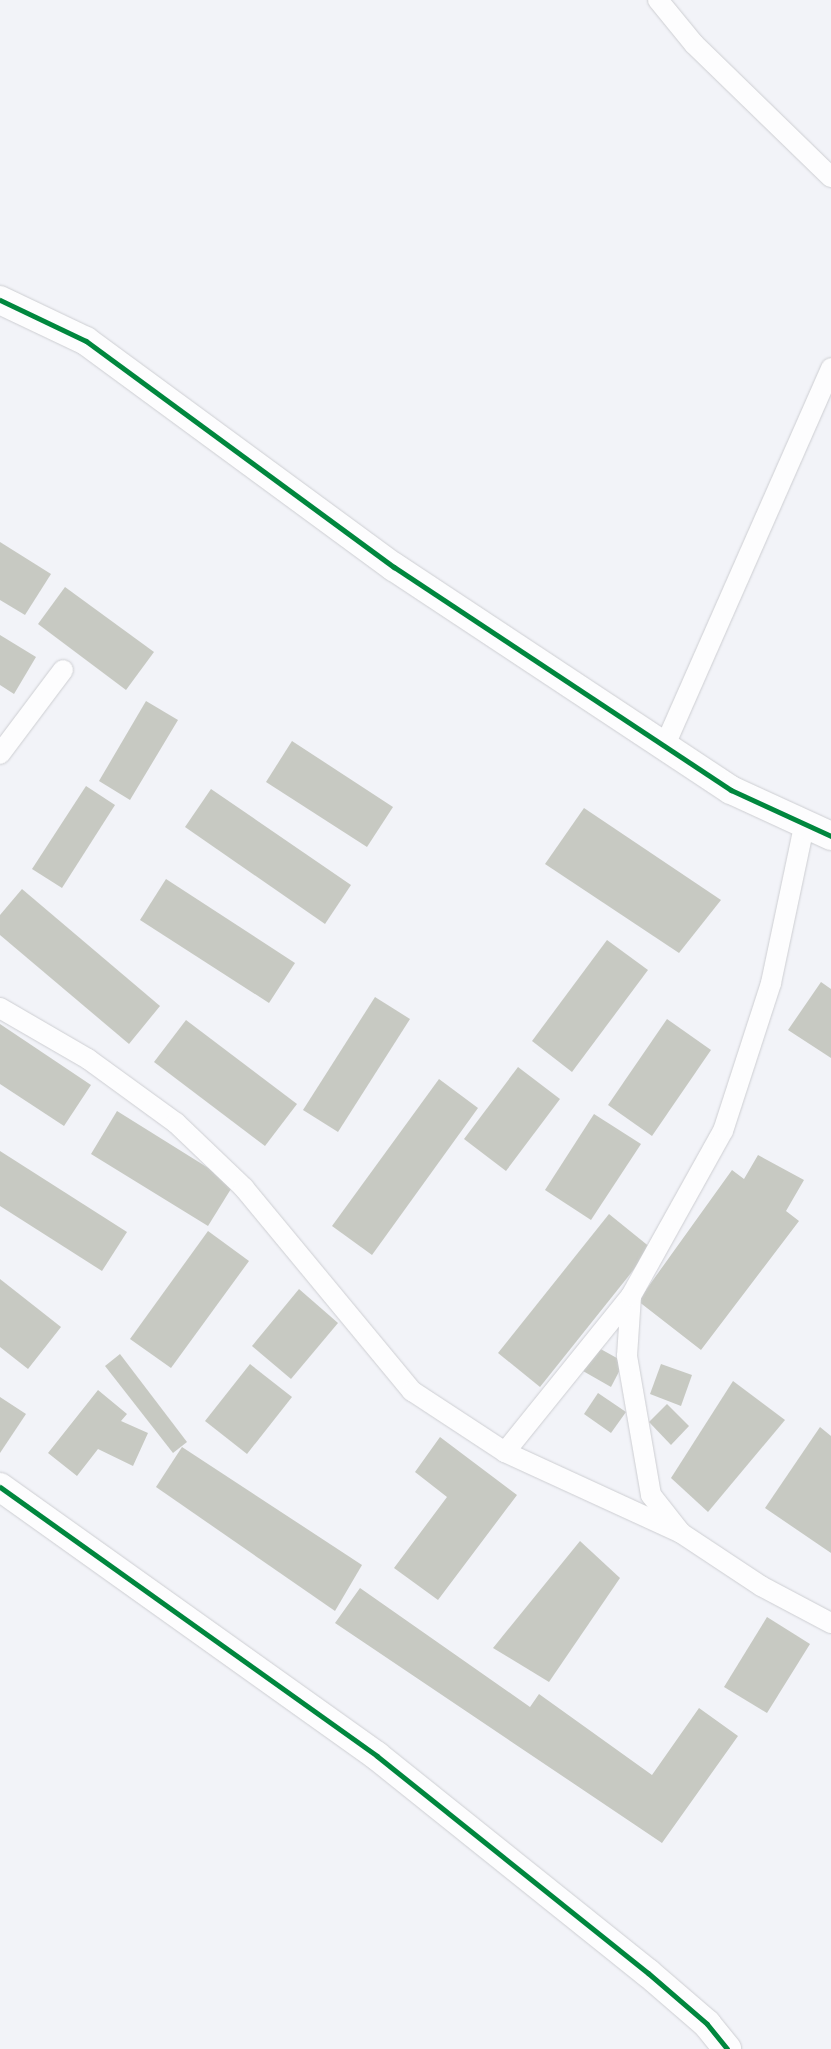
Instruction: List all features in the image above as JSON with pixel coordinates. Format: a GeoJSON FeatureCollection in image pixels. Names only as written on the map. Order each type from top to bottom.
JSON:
{"type":"FeatureCollection","features":[{"type":"Feature","properties":{"kind":"street"},"geometry":{"type":"LineString","coordinates":[[0,300],[86,341],[394,567],[731,790],[804,826],[831,836]]}},
{"type":"Feature","properties":{"kind":"street"},"geometry":{"type":"LineString","coordinates":[[0,1487],[377,1756],[640,1967],[707,2024],[727,2049]]}},
{"type":"Feature","properties":{"kind":"lane"},"geometry":{"type":"LineString","coordinates":[[658,0],[694,44],[831,177]]}},
{"type":"Feature","properties":{"kind":"lane"},"geometry":{"type":"LineString","coordinates":[[665,745],[831,368]]}},
{"type":"Feature","properties":{"kind":"lane"},"geometry":{"type":"LineString","coordinates":[[0,754],[63,670]]}},
{"type":"Feature","properties":{"kind":"lane"},"geometry":{"type":"LineString","coordinates":[[505,1452],[630,1296],[723,1131],[771,983],[804,826]]}},
{"type":"Feature","properties":{"kind":"lane"},"geometry":{"type":"LineString","coordinates":[[0,995],[21,1017]]}},
{"type":"Feature","properties":{"kind":"lane"},"geometry":{"type":"LineString","coordinates":[[0,1008],[21,1017],[176,1123],[244,1188],[412,1391],[505,1452],[681,1533],[761,1586],[831,1623]]}},
{"type":"Feature","properties":{"kind":"lane"},"geometry":{"type":"LineString","coordinates":[[630,1296],[626,1356],[650,1495],[681,1533]]}},
{"type":"Feature","properties":{"kind":"building"},"geometry":{"type":"Polygon","coordinates":[[[0,542],[51,574],[25,615],[0,600],[0,542]]]}},
{"type":"Feature","properties":{"kind":"building"},"geometry":{"type":"Polygon","coordinates":[[[65,587],[154,652],[126,690],[38,624],[65,587]]]}},
{"type":"Feature","properties":{"kind":"building"},"geometry":{"type":"Polygon","coordinates":[[[0,635],[36,657],[14,694],[0,685],[0,635]]]}},
{"type":"Feature","properties":{"kind":"building"},"geometry":{"type":"Polygon","coordinates":[[[146,701],[178,720],[130,800],[99,781],[146,701]]]}},
{"type":"Feature","properties":{"kind":"building"},"geometry":{"type":"Polygon","coordinates":[[[292,741],[393,807],[367,847],[266,782],[292,741]]]}},
{"type":"Feature","properties":{"kind":"building"},"geometry":{"type":"Polygon","coordinates":[[[86,786],[115,805],[62,888],[32,869],[86,786]]]}},
{"type":"Feature","properties":{"kind":"building"},"geometry":{"type":"Polygon","coordinates":[[[211,789],[351,885],[325,924],[185,827],[211,789]]]}},
{"type":"Feature","properties":{"kind":"building"},"geometry":{"type":"Polygon","coordinates":[[[584,808],[721,900],[679,953],[545,864],[584,808]]]}},
{"type":"Feature","properties":{"kind":"building"},"geometry":{"type":"Polygon","coordinates":[[[166,879],[295,963],[269,1003],[140,920],[166,879]]]}},
{"type":"Feature","properties":{"kind":"building"},"geometry":{"type":"Polygon","coordinates":[[[22,889],[160,1006],[129,1044],[0,935],[0,915],[22,889]]]}},
{"type":"Feature","properties":{"kind":"building"},"geometry":{"type":"Polygon","coordinates":[[[607,940],[648,970],[572,1072],[532,1041],[607,940]]]}},
{"type":"Feature","properties":{"kind":"building"},"geometry":{"type":"Polygon","coordinates":[[[821,982],[831,989],[831,1058],[788,1030],[821,982]]]}},
{"type":"Feature","properties":{"kind":"building"},"geometry":{"type":"Polygon","coordinates":[[[375,997],[410,1019],[338,1132],[303,1110],[375,997]]]}},
{"type":"Feature","properties":{"kind":"building"},"geometry":{"type":"Polygon","coordinates":[[[667,1019],[711,1050],[652,1136],[608,1105],[667,1019]]]}},
{"type":"Feature","properties":{"kind":"building"},"geometry":{"type":"Polygon","coordinates":[[[186,1020],[297,1104],[265,1146],[154,1062],[186,1020]]]}},
{"type":"Feature","properties":{"kind":"building"},"geometry":{"type":"Polygon","coordinates":[[[0,1024],[91,1085],[64,1126],[0,1084],[0,1024]]]}},
{"type":"Feature","properties":{"kind":"building"},"geometry":{"type":"Polygon","coordinates":[[[518,1067],[560,1099],[506,1171],[464,1139],[518,1067]]]}},
{"type":"Feature","properties":{"kind":"building"},"geometry":{"type":"Polygon","coordinates":[[[439,1079],[478,1108],[372,1255],[332,1226],[439,1079]]]}},
{"type":"Feature","properties":{"kind":"building"},"geometry":{"type":"Polygon","coordinates":[[[117,1111],[234,1184],[208,1226],[91,1154],[117,1111]]]}},
{"type":"Feature","properties":{"kind":"building"},"geometry":{"type":"Polygon","coordinates":[[[594,1114],[641,1144],[591,1220],[545,1190],[594,1114]]]}},
{"type":"Feature","properties":{"kind":"building"},"geometry":{"type":"Polygon","coordinates":[[[0,1151],[127,1232],[102,1271],[0,1206],[0,1151]]]}},
{"type":"Feature","properties":{"kind":"building"},"geometry":{"type":"Polygon","coordinates":[[[758,1155],[804,1180],[786,1211],[799,1221],[701,1350],[638,1301],[732,1170],[744,1179],[758,1155]]]}},
{"type":"Feature","properties":{"kind":"building"},"geometry":{"type":"Polygon","coordinates":[[[609,1214],[651,1248],[540,1387],[498,1353],[609,1214]]]}},
{"type":"Feature","properties":{"kind":"building"},"geometry":{"type":"Polygon","coordinates":[[[208,1231],[249,1261],[171,1368],[130,1339],[208,1231]]]}},
{"type":"Feature","properties":{"kind":"building"},"geometry":{"type":"Polygon","coordinates":[[[0,1279],[61,1327],[28,1369],[0,1347],[0,1279]]]}},
{"type":"Feature","properties":{"kind":"building"},"geometry":{"type":"Polygon","coordinates":[[[299,1289],[338,1323],[291,1379],[252,1346],[299,1289]]]}},
{"type":"Feature","properties":{"kind":"building"},"geometry":{"type":"Polygon","coordinates":[[[597,1347],[624,1362],[611,1387],[583,1371],[597,1347]]]}},
{"type":"Feature","properties":{"kind":"building"},"geometry":{"type":"Polygon","coordinates":[[[120,1354],[187,1442],[173,1453],[105,1366],[120,1354]]]}},
{"type":"Feature","properties":{"kind":"building"},"geometry":{"type":"Polygon","coordinates":[[[250,1364],[292,1397],[247,1454],[205,1421],[250,1364]]]}},
{"type":"Feature","properties":{"kind":"building"},"geometry":{"type":"Polygon","coordinates":[[[661,1364],[692,1375],[681,1406],[650,1394],[661,1364]]]}},
{"type":"Feature","properties":{"kind":"building"},"geometry":{"type":"Polygon","coordinates":[[[733,1381],[785,1420],[708,1512],[671,1478],[733,1381]]]}},
{"type":"Feature","properties":{"kind":"building"},"geometry":{"type":"Polygon","coordinates":[[[98,1390],[127,1414],[121,1421],[148,1433],[133,1466],[98,1449],[77,1476],[48,1453],[98,1390]]]}},
{"type":"Feature","properties":{"kind":"building"},"geometry":{"type":"Polygon","coordinates":[[[598,1393],[626,1412],[611,1433],[584,1414],[598,1393]]]}},
{"type":"Feature","properties":{"kind":"building"},"geometry":{"type":"Polygon","coordinates":[[[0,1397],[26,1414],[0,1453],[0,1397]]]}},
{"type":"Feature","properties":{"kind":"building"},"geometry":{"type":"Polygon","coordinates":[[[667,1404],[689,1426],[671,1445],[649,1422],[667,1404]]]}},
{"type":"Feature","properties":{"kind":"building"},"geometry":{"type":"Polygon","coordinates":[[[820,1427],[831,1436],[831,1553],[765,1508],[820,1427]]]}},
{"type":"Feature","properties":{"kind":"building"},"geometry":{"type":"Polygon","coordinates":[[[440,1437],[517,1495],[438,1600],[394,1568],[447,1497],[415,1472],[440,1437]]]}},
{"type":"Feature","properties":{"kind":"building"},"geometry":{"type":"Polygon","coordinates":[[[182,1447],[362,1565],[335,1611],[156,1487],[182,1447]]]}},
{"type":"Feature","properties":{"kind":"building"},"geometry":{"type":"Polygon","coordinates":[[[580,1541],[620,1578],[549,1682],[493,1648],[580,1541]]]}},
{"type":"Feature","properties":{"kind":"building"},"geometry":{"type":"Polygon","coordinates":[[[360,1588],[530,1707],[539,1694],[652,1775],[699,1708],[738,1736],[662,1843],[335,1623],[360,1588]]]}},
{"type":"Feature","properties":{"kind":"building"},"geometry":{"type":"Polygon","coordinates":[[[767,1617],[810,1644],[767,1713],[724,1687],[767,1617]]]}},
{"type":"Feature","properties":{"kind":"cycle path"},"geometry":{"type":"LineString","coordinates":[[0,300],[86,341],[394,567],[731,790],[831,836]]}},
{"type":"Feature","properties":{"kind":"cycle path"},"geometry":{"type":"LineString","coordinates":[[0,1487],[377,1756],[648,1973],[707,2024],[727,2049]]}}]}
